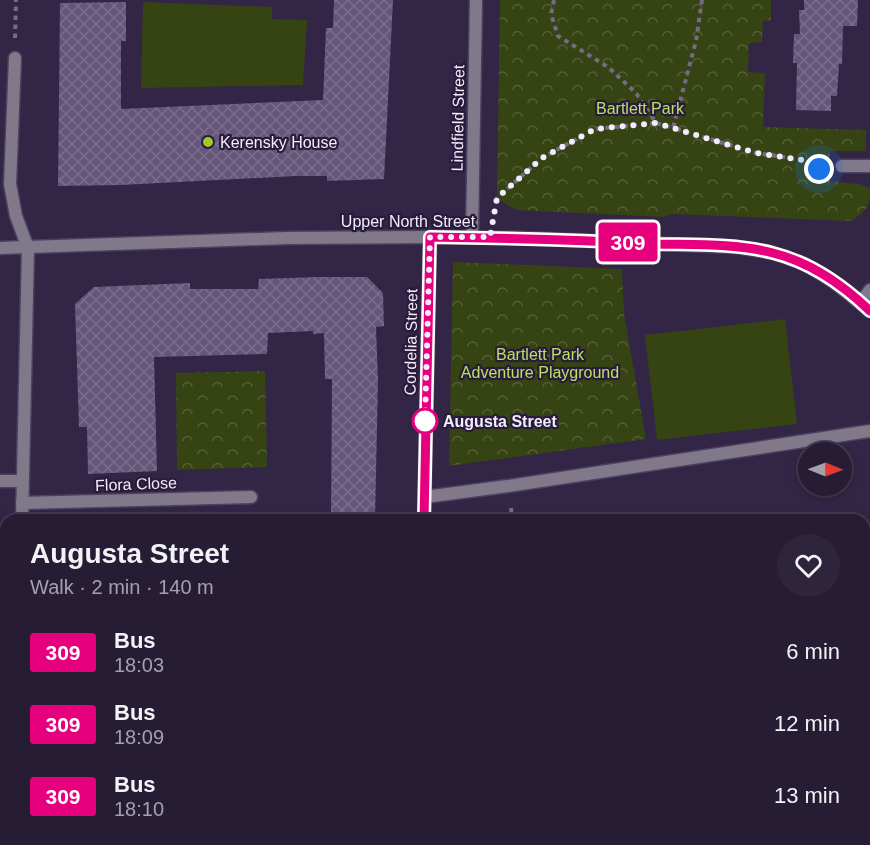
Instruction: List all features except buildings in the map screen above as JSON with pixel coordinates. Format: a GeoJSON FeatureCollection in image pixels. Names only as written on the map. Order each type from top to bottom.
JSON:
{"type":"FeatureCollection","features":[{"type":"Feature","properties":{"kind":"street","name":"Lindfield Street"},"geometry":{"type":"LineString","coordinates":[[472,237],[476,0]]}},
{"type":"Feature","properties":{"kind":"street"},"geometry":{"type":"LineString","coordinates":[[15,58],[10,184],[16,216],[28,248],[22,514]]}},
{"type":"Feature","properties":{"kind":"street"},"geometry":{"type":"LineString","coordinates":[[842,166],[870,166]]}},
{"type":"Feature","properties":{"kind":"street","name":"Upper North Street"},"geometry":{"type":"LineString","coordinates":[[0,248],[275,239],[430,237],[490,237],[737,247],[773,253],[805,264],[834,282],[866,307]]}},
{"type":"Feature","properties":{"kind":"street","name":"Cordelia Street"},"geometry":{"type":"LineString","coordinates":[[424,514],[430,237]]}},
{"type":"Feature","properties":{"kind":"street"},"geometry":{"type":"LineString","coordinates":[[866,307],[870,290]]}},
{"type":"Feature","properties":{"kind":"street"},"geometry":{"type":"LineString","coordinates":[[425,497],[870,431]]}},
{"type":"Feature","properties":{"kind":"street"},"geometry":{"type":"LineString","coordinates":[[0,481],[22,481]]}},
{"type":"Feature","properties":{"kind":"street","name":"Flora Close"},"geometry":{"type":"LineString","coordinates":[[22,503],[251,497]]}},
{"type":"Feature","properties":{"kind":"path"},"geometry":{"type":"LineString","coordinates":[[15,58],[16,0]]}},
{"type":"Feature","properties":{"kind":"path"},"geometry":{"type":"LineString","coordinates":[[554,0],[551,14],[558,36],[608,67],[636,93],[656,123]]}},
{"type":"Feature","properties":{"kind":"path"},"geometry":{"type":"LineString","coordinates":[[673,128],[696,40],[702,0]]}},
{"type":"Feature","properties":{"kind":"path"},"geometry":{"type":"LineString","coordinates":[[490,237],[497,198],[542,158],[595,129],[656,123],[756,153],[802,160],[827,174]]}},
{"type":"Feature","properties":{"kind":"path"},"geometry":{"type":"LineString","coordinates":[[251,497],[251,514]]}},
{"type":"Feature","properties":{"kind":"green space","name":"Bartlett Park"},"geometry":{"type":"Polygon","coordinates":[[[500,0],[771,0],[771,20],[763,21],[762,42],[749,43],[748,72],[765,73],[763,127],[866,130],[866,151],[830,151],[830,181],[864,185],[870,189],[866,208],[851,221],[671,214],[664,217],[516,210],[497,198],[500,0]]]}},
{"type":"Feature","properties":{"kind":"green space"},"geometry":{"type":"Polygon","coordinates":[[[143,2],[272,7],[272,19],[307,20],[303,85],[141,88],[143,2]]]}},
{"type":"Feature","properties":{"kind":"green space","name":"Bartlett Park Adventure Playground"},"geometry":{"type":"Polygon","coordinates":[[[453,262],[622,269],[624,314],[646,439],[449,466],[453,262]]]}},
{"type":"Feature","properties":{"kind":"green space"},"geometry":{"type":"Polygon","coordinates":[[[785,319],[797,424],[657,440],[645,335],[785,319]]]}},
{"type":"Feature","properties":{"kind":"green space"},"geometry":{"type":"Polygon","coordinates":[[[265,371],[267,467],[177,470],[176,373],[265,371]]]}},
{"type":"Feature","properties":{"kind":"bus line","name":"309"},"geometry":{"type":"LineString","coordinates":[[424,514],[430,237],[521,238],[737,247],[773,253],[805,264],[834,282],[870,311]]}},
{"type":"Feature","properties":{"kind":"place","name":"Kerensky House"},"geometry":{"type":"Point","coordinates":[208,142]}},
{"type":"Feature","properties":{"kind":"place","name":"Augusta Street"},"geometry":{"type":"Point","coordinates":[425,421]}},
{"type":"Feature","properties":{"kind":"route"},"geometry":{"type":"LineString","coordinates":[[425,421],[430,237],[490,237],[497,198],[542,158],[595,129],[656,123],[756,153],[802,160],[819,169]]}}]}
